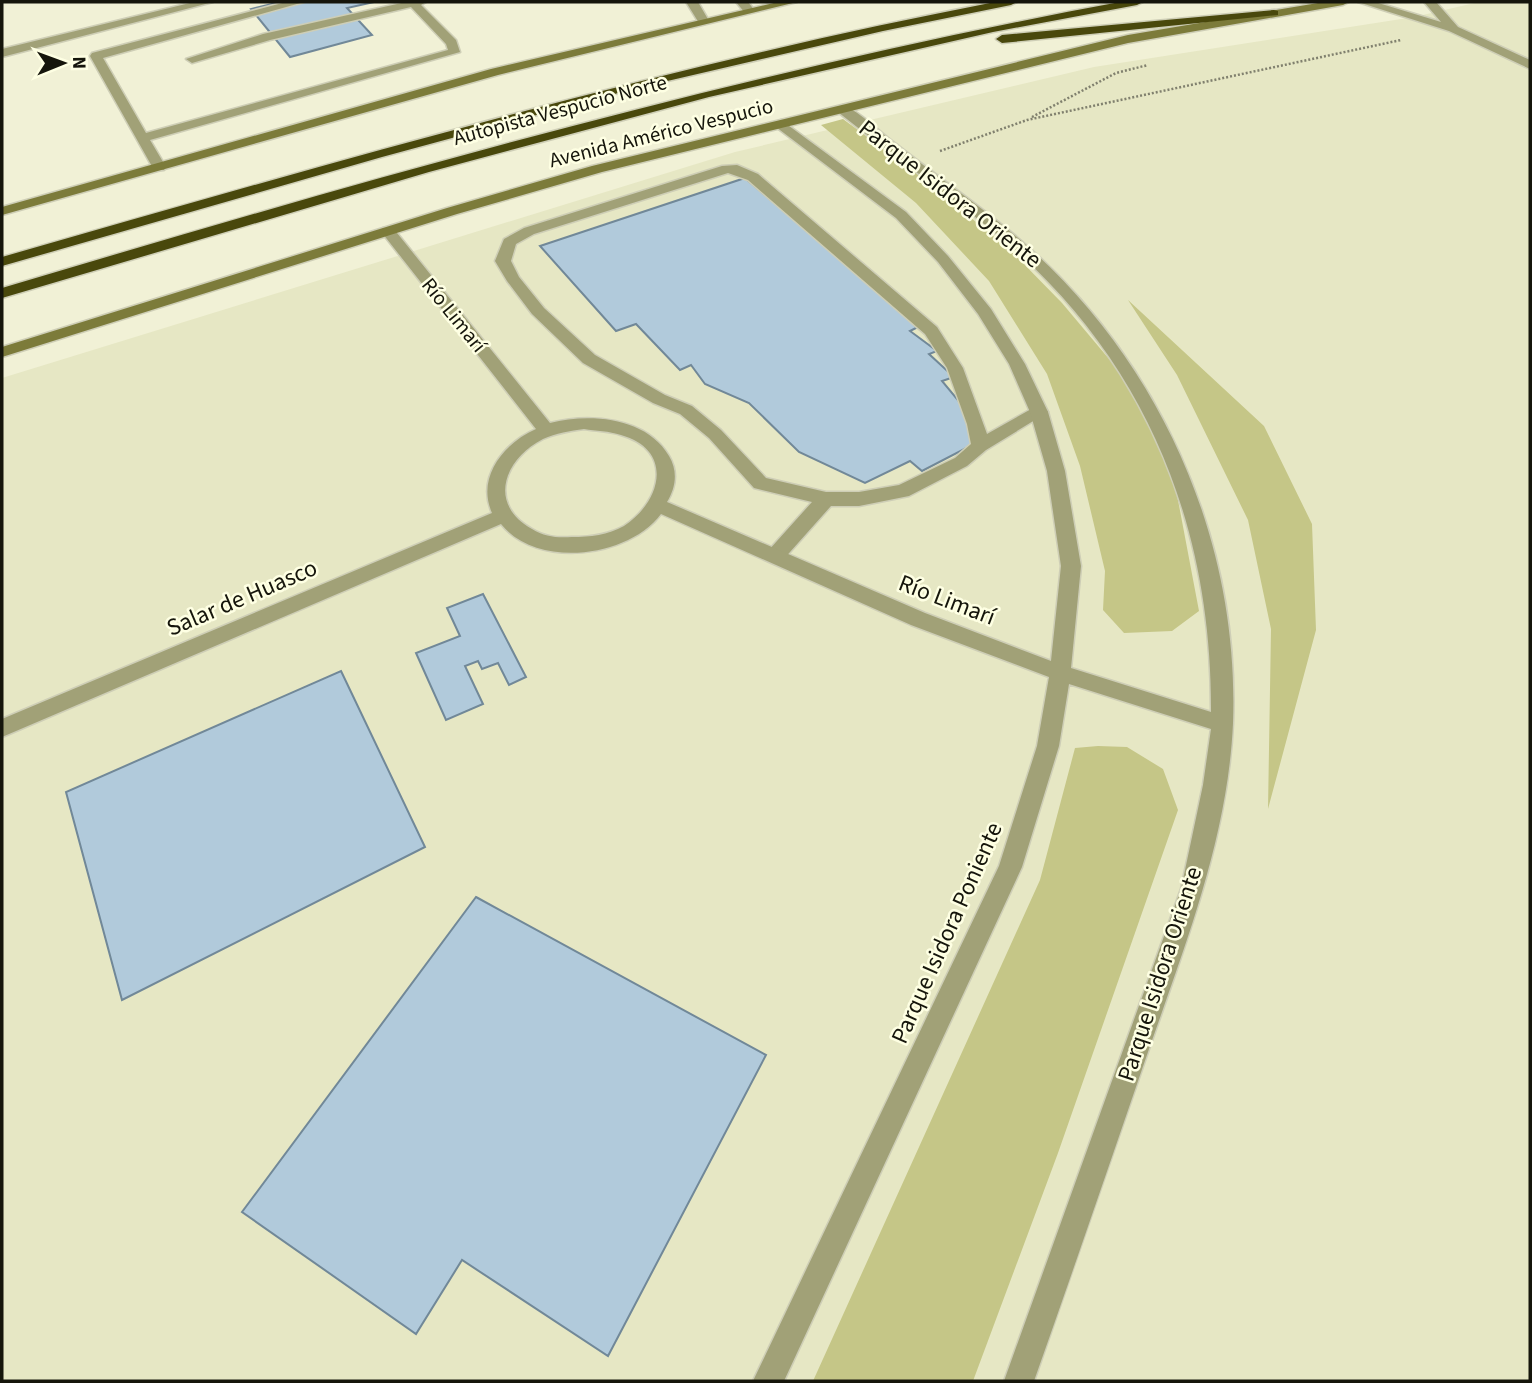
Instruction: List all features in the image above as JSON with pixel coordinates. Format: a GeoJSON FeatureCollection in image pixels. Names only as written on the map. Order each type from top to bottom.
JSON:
{"type":"FeatureCollection","features":[{"type":"Feature","properties":{"kind":"highway","name":"Autopista Vespucio Norte"},"geometry":{"type":"LineString","coordinates":[[2,262],[625,86],[826,39],[1011,2]]}},
{"type":"Feature","properties":{"kind":"highway","name":"Autopista Vespucio Norte"},"geometry":{"type":"LineString","coordinates":[[2,293],[493,150],[823,63],[1137,2]]}},
{"type":"Feature","properties":{"kind":"highway"},"geometry":{"type":"LineString","coordinates":[[823,63],[1020,37],[1274,13]]}},
{"type":"Feature","properties":{"kind":"street"},"geometry":{"type":"LineString","coordinates":[[2,53],[207,2]]}},
{"type":"Feature","properties":{"kind":"street"},"geometry":{"type":"LineString","coordinates":[[159,167],[96,56],[299,2]]}},
{"type":"Feature","properties":{"kind":"street"},"geometry":{"type":"LineString","coordinates":[[142,138],[454,52],[452,43],[417,2],[267,37],[192,59]]}},
{"type":"Feature","properties":{"kind":"street"},"geometry":{"type":"LineString","coordinates":[[692,2],[703,21]]}},
{"type":"Feature","properties":{"kind":"street"},"geometry":{"type":"LineString","coordinates":[[2,211],[495,72],[703,21],[746,6],[790,2]]}},
{"type":"Feature","properties":{"kind":"street","name":"Avenida Américo Vespucio"},"geometry":{"type":"LineString","coordinates":[[2,352],[388,231],[597,169],[1128,39],[1343,2]]}},
{"type":"Feature","properties":{"kind":"street"},"geometry":{"type":"LineString","coordinates":[[1364,2],[1453,29],[1530,65]]}},
{"type":"Feature","properties":{"kind":"street"},"geometry":{"type":"LineString","coordinates":[[1430,2],[1453,29]]}},
{"type":"Feature","properties":{"kind":"street"},"geometry":{"type":"LineString","coordinates":[[99,65],[261,21]]}},
{"type":"Feature","properties":{"kind":"street","name":"Parque Isidora Oriente"},"geometry":{"type":"LineString","coordinates":[[843,109],[1008,235],[1060,285],[1113,348],[1152,413],[1185,490],[1211,581],[1219,626],[1222,724],[1208,819],[1193,890],[1019,1381]]}},
{"type":"Feature","properties":{"kind":"street","name":"Parque Isidora Poniente"},"geometry":{"type":"LineString","coordinates":[[768,1381],[1010,867],[1048,746],[1060,673],[1071,566],[1056,471],[1039,412],[1002,338],[965,285],[901,215],[799,135],[781,124]]}},
{"type":"Feature","properties":{"kind":"street"},"geometry":{"type":"LineString","coordinates":[[980,446],[976,424],[955,368],[931,331],[753,177],[737,169],[727,169],[529,231],[509,242],[503,261],[512,278],[538,311],[589,359],[659,399],[686,410],[715,434],[760,484],[826,499],[859,499],[903,491],[961,462],[980,446],[1039,412]]}},
{"type":"Feature","properties":{"kind":"street","name":"Río Limarí"},"geometry":{"type":"LineString","coordinates":[[388,231],[547,431]]}},
{"type":"Feature","properties":{"kind":"street"},"geometry":{"type":"LineString","coordinates":[[603,424],[629,430],[650,442],[667,465],[669,478],[659,506],[646,521],[628,533],[605,542],[556,545],[534,539],[516,529],[502,516],[495,492],[501,467],[519,446],[547,431],[566,425],[603,424]]}},
{"type":"Feature","properties":{"kind":"street"},"geometry":{"type":"LineString","coordinates":[[775,556],[826,499]]}},
{"type":"Feature","properties":{"kind":"street","name":"Río Limarí"},"geometry":{"type":"LineString","coordinates":[[659,506],[918,619],[1060,673],[1222,724]]}},
{"type":"Feature","properties":{"kind":"street","name":"Salar de Huasco"},"geometry":{"type":"LineString","coordinates":[[2,728],[502,516]]}},
{"type":"Feature","properties":{"kind":"path"},"geometry":{"type":"LineString","coordinates":[[914,163],[968,139],[1027,120],[1405,40],[1393,35]]}},
{"type":"Feature","properties":{"kind":"path"},"geometry":{"type":"LineString","coordinates":[[1027,120],[1116,73],[1154,64]]}},
{"type":"Feature","properties":{"kind":"shaded area"},"geometry":{"type":"Polygon","coordinates":[[[1479,2],[1530,2],[1530,1381],[2,1381],[2,378],[735,152],[1094,67],[1414,17],[1479,2]]]}},
{"type":"Feature","properties":{"kind":"green space"},"geometry":{"type":"Polygon","coordinates":[[[843,119],[920,176],[1010,250],[1062,303],[1125,378],[1174,479],[1199,611],[1172,631],[1124,633],[1103,610],[1105,571],[1080,466],[1047,374],[989,281],[916,203],[821,125],[843,119]]]}},
{"type":"Feature","properties":{"kind":"green space"},"geometry":{"type":"Polygon","coordinates":[[[1128,300],[1264,426],[1312,524],[1316,630],[1268,809],[1271,629],[1248,520],[1177,375],[1128,300]]]}},
{"type":"Feature","properties":{"kind":"green space"},"geometry":{"type":"Polygon","coordinates":[[[1127,747],[1163,769],[1178,810],[1058,1153],[973,1381],[813,1381],[1040,880],[1075,748],[1127,747]]]}},
{"type":"Feature","properties":{"kind":"building"},"geometry":{"type":"Polygon","coordinates":[[[280,2],[374,2],[347,8],[372,35],[290,57],[251,9],[280,2]]]}},
{"type":"Feature","properties":{"kind":"building"},"geometry":{"type":"Polygon","coordinates":[[[745,178],[920,326],[910,331],[937,351],[929,354],[954,377],[942,381],[967,411],[978,442],[922,471],[910,461],[865,483],[799,452],[749,403],[705,384],[691,365],[680,370],[636,324],[616,331],[540,246],[745,178]]]}},
{"type":"Feature","properties":{"kind":"building"},"geometry":{"type":"Polygon","coordinates":[[[483,594],[526,677],[509,685],[498,663],[482,669],[478,661],[465,666],[483,704],[446,720],[416,653],[460,636],[447,608],[483,594]]]}},
{"type":"Feature","properties":{"kind":"building"},"geometry":{"type":"Polygon","coordinates":[[[341,671],[425,847],[122,1000],[66,792],[341,671]]]}},
{"type":"Feature","properties":{"kind":"building"},"geometry":{"type":"Polygon","coordinates":[[[476,897],[766,1055],[608,1356],[462,1260],[416,1334],[242,1212],[476,897]]]}}]}
